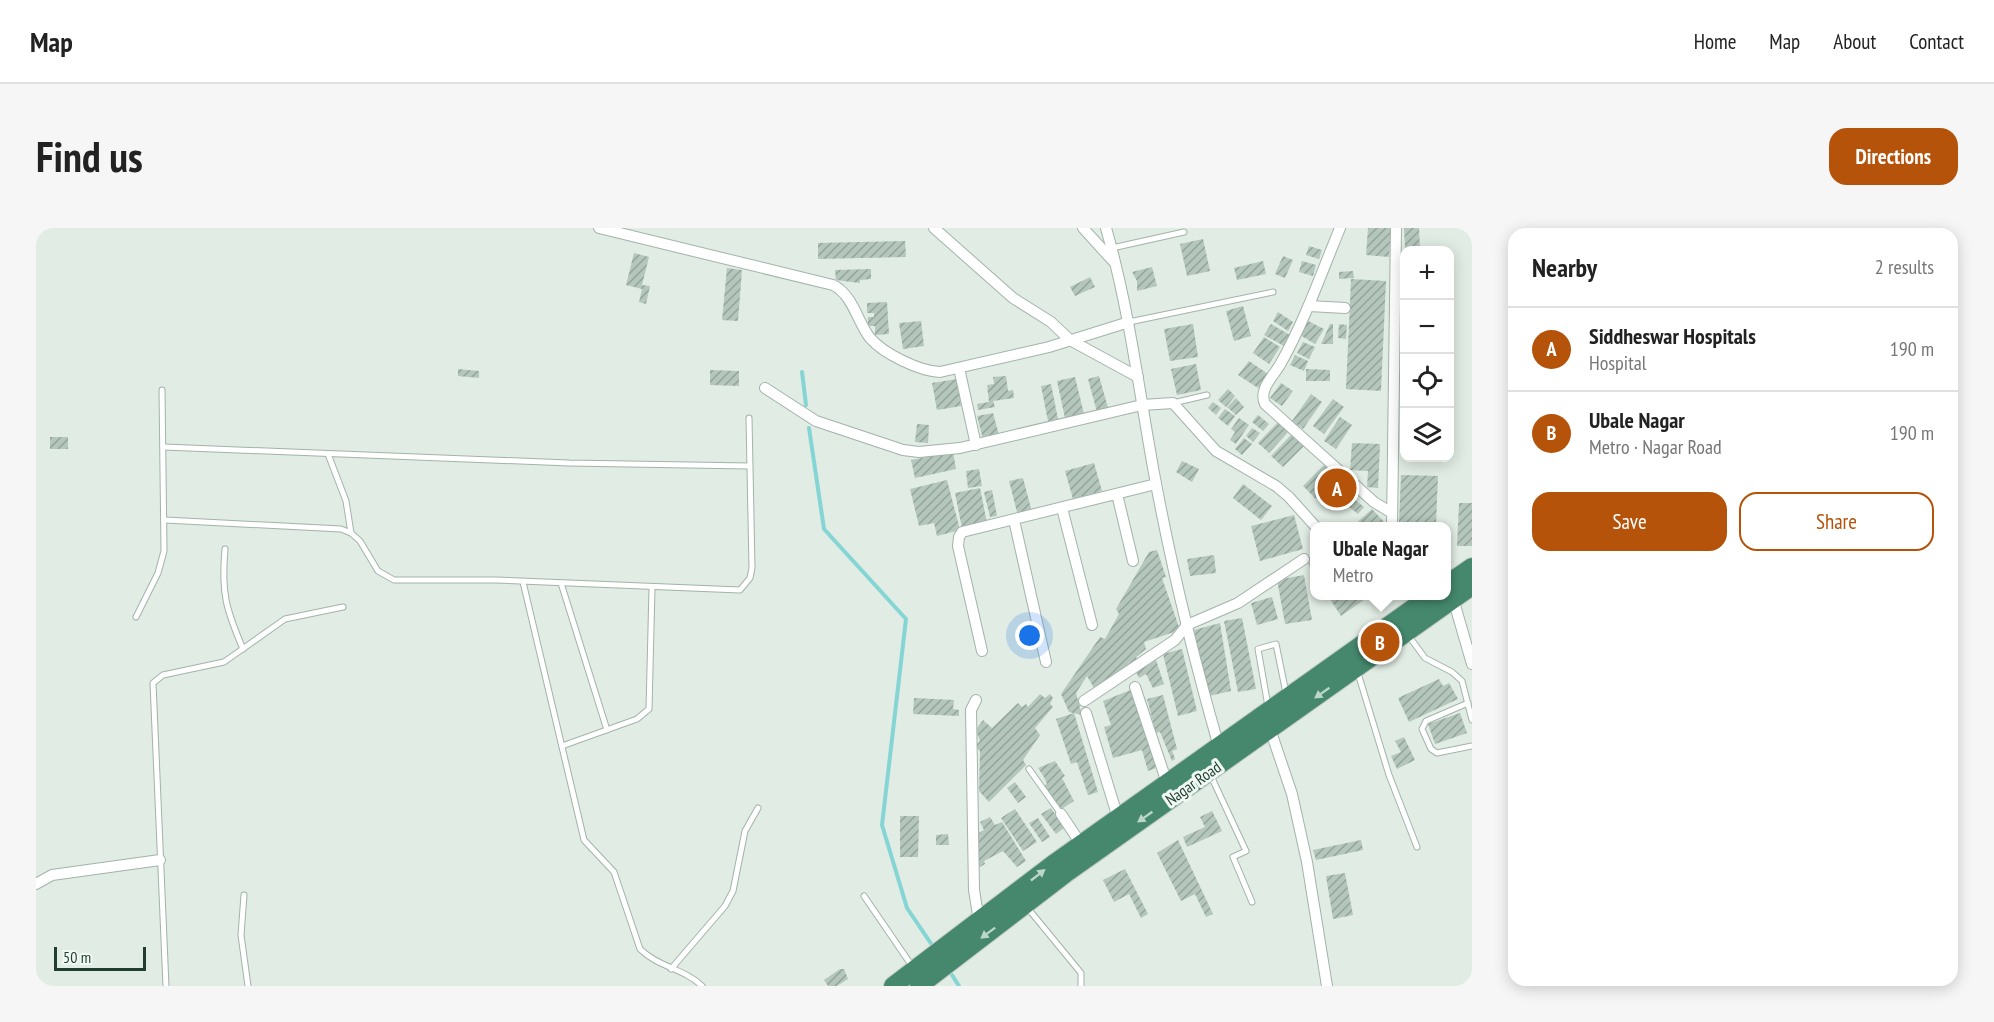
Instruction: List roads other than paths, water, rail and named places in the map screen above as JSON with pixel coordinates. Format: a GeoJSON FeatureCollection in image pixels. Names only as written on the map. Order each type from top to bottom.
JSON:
{"type":"FeatureCollection","features":[{"type":"Feature","properties":{"kind":"highway","name":"Nagar Road"},"geometry":{"type":"LineString","coordinates":[[1451,587],[1472,567]]}},
{"type":"Feature","properties":{"kind":"highway","name":"Nagar Road"},"geometry":{"type":"LineString","coordinates":[[1451,589],[1472,586]]}},
{"type":"Feature","properties":{"kind":"highway","name":"Nagar Road"},"geometry":{"type":"LineString","coordinates":[[893,986],[917,978],[1025,905],[1209,772],[1270,720],[1287,698],[1422,600]]}},
{"type":"Feature","properties":{"kind":"highway","name":"Nagar Road"},"geometry":{"type":"LineString","coordinates":[[917,978],[937,953],[1082,844],[1219,747],[1357,669],[1407,633],[1438,600]]}},
{"type":"Feature","properties":{"kind":"street"},"geometry":{"type":"LineString","coordinates":[[599,228],[833,285],[845,294],[877,344],[926,372],[959,368],[1070,340],[1129,322]]}},
{"type":"Feature","properties":{"kind":"street"},"geometry":{"type":"LineString","coordinates":[[934,228],[1013,298],[1051,322],[1070,340],[1138,377]]}},
{"type":"Feature","properties":{"kind":"street"},"geometry":{"type":"LineString","coordinates":[[1083,228],[1116,264]]}},
{"type":"Feature","properties":{"kind":"street"},"geometry":{"type":"LineString","coordinates":[[1106,228],[1129,322],[1156,484],[1187,625],[1219,747]]}},
{"type":"Feature","properties":{"kind":"street"},"geometry":{"type":"LineString","coordinates":[[1340,228],[1309,306],[1280,365],[1265,388],[1262,399],[1374,502],[1392,513]]}},
{"type":"Feature","properties":{"kind":"street"},"geometry":{"type":"LineString","coordinates":[[1392,522],[1396,228]]}},
{"type":"Feature","properties":{"kind":"street"},"geometry":{"type":"LineString","coordinates":[[1309,306],[1345,309]]}},
{"type":"Feature","properties":{"kind":"street"},"geometry":{"type":"LineString","coordinates":[[959,368],[976,445]]}},
{"type":"Feature","properties":{"kind":"street"},"geometry":{"type":"LineString","coordinates":[[765,388],[816,421],[903,450],[918,452],[976,445],[1142,405],[1173,403],[1216,451],[1276,486],[1289,496],[1312,522]]}},
{"type":"Feature","properties":{"kind":"street"},"geometry":{"type":"LineString","coordinates":[[982,651],[958,546],[962,532],[1156,484]]}},
{"type":"Feature","properties":{"kind":"street"},"geometry":{"type":"LineString","coordinates":[[1117,494],[1133,561]]}},
{"type":"Feature","properties":{"kind":"street"},"geometry":{"type":"LineString","coordinates":[[1062,508],[1092,625]]}},
{"type":"Feature","properties":{"kind":"street"},"geometry":{"type":"LineString","coordinates":[[1014,520],[1046,662]]}},
{"type":"Feature","properties":{"kind":"street"},"geometry":{"type":"LineString","coordinates":[[1084,700],[1175,640],[1187,625],[1238,603],[1304,559]]}},
{"type":"Feature","properties":{"kind":"street"},"geometry":{"type":"LineString","coordinates":[[1451,596],[1472,664]]}},
{"type":"Feature","properties":{"kind":"street"},"geometry":{"type":"LineString","coordinates":[[1135,687],[1167,783]]}},
{"type":"Feature","properties":{"kind":"street"},"geometry":{"type":"LineString","coordinates":[[976,700],[972,710],[974,890],[979,921]]}},
{"type":"Feature","properties":{"kind":"street"},"geometry":{"type":"LineString","coordinates":[[1086,713],[1118,818]]}},
{"type":"Feature","properties":{"kind":"street"},"geometry":{"type":"LineString","coordinates":[[1270,720],[1292,794],[1307,862],[1327,986]]}},
{"type":"Feature","properties":{"kind":"street"},"geometry":{"type":"LineString","coordinates":[[1061,814],[1082,844]]}},
{"type":"Feature","properties":{"kind":"street"},"geometry":{"type":"LineString","coordinates":[[36,884],[52,875],[160,860]]}},
{"type":"Feature","properties":{"kind":"lane"},"geometry":{"type":"LineString","coordinates":[[1112,248],[1184,232]]}},
{"type":"Feature","properties":{"kind":"lane"},"geometry":{"type":"LineString","coordinates":[[1129,322],[1273,292]]}},
{"type":"Feature","properties":{"kind":"lane"},"geometry":{"type":"LineString","coordinates":[[136,617],[161,563],[165,520],[162,390]]}},
{"type":"Feature","properties":{"kind":"lane"},"geometry":{"type":"LineString","coordinates":[[1173,403],[1208,395]]}},
{"type":"Feature","properties":{"kind":"lane"},"geometry":{"type":"LineString","coordinates":[[165,520],[330,528],[351,533],[360,541],[378,571],[394,580],[561,583],[730,592],[746,586],[752,568],[749,418]]}},
{"type":"Feature","properties":{"kind":"lane"},"geometry":{"type":"LineString","coordinates":[[164,447],[749,466]]}},
{"type":"Feature","properties":{"kind":"lane"},"geometry":{"type":"LineString","coordinates":[[328,454],[346,501],[351,533]]}},
{"type":"Feature","properties":{"kind":"lane"},"geometry":{"type":"LineString","coordinates":[[225,549],[223,577],[226,609],[243,649]]}},
{"type":"Feature","properties":{"kind":"lane"},"geometry":{"type":"LineString","coordinates":[[523,582],[584,840],[614,872],[640,949],[649,958],[702,986]]}},
{"type":"Feature","properties":{"kind":"lane"},"geometry":{"type":"LineString","coordinates":[[561,583],[607,730]]}},
{"type":"Feature","properties":{"kind":"lane"},"geometry":{"type":"LineString","coordinates":[[562,746],[638,719],[649,709],[652,588]]}},
{"type":"Feature","properties":{"kind":"lane"},"geometry":{"type":"LineString","coordinates":[[166,986],[153,683],[163,675],[224,662],[285,619],[343,607]]}},
{"type":"Feature","properties":{"kind":"lane"},"geometry":{"type":"LineString","coordinates":[[1407,633],[1425,658],[1457,675],[1462,681],[1472,720]]}},
{"type":"Feature","properties":{"kind":"lane"},"geometry":{"type":"LineString","coordinates":[[1270,720],[1258,649],[1276,644],[1287,698]]}},
{"type":"Feature","properties":{"kind":"lane"},"geometry":{"type":"LineString","coordinates":[[1357,669],[1389,775],[1417,847]]}},
{"type":"Feature","properties":{"kind":"lane"},"geometry":{"type":"LineString","coordinates":[[1468,703],[1426,721],[1422,729],[1431,749],[1437,753],[1472,746]]}},
{"type":"Feature","properties":{"kind":"lane"},"geometry":{"type":"LineString","coordinates":[[1029,769],[1061,814]]}},
{"type":"Feature","properties":{"kind":"lane"},"geometry":{"type":"LineString","coordinates":[[1209,772],[1246,851],[1233,857],[1252,902]]}},
{"type":"Feature","properties":{"kind":"lane"},"geometry":{"type":"LineString","coordinates":[[671,969],[725,906],[733,891],[745,831],[758,808]]}},
{"type":"Feature","properties":{"kind":"lane"},"geometry":{"type":"LineString","coordinates":[[244,895],[241,935],[248,986]]}},
{"type":"Feature","properties":{"kind":"lane"},"geometry":{"type":"LineString","coordinates":[[864,896],[917,978]]}},
{"type":"Feature","properties":{"kind":"lane"},"geometry":{"type":"LineString","coordinates":[[1025,905],[1081,974],[1081,986]]}},
{"type":"Feature","properties":{"kind":"waterway"},"geometry":{"type":"LineString","coordinates":[[802,372],[806,405]]}},
{"type":"Feature","properties":{"kind":"waterway"},"geometry":{"type":"LineString","coordinates":[[809,428],[824,529],[906,619],[882,825],[907,908],[934,948]]}},
{"type":"Feature","properties":{"kind":"waterway"},"geometry":{"type":"LineString","coordinates":[[952,975],[959,986]]}},
{"type":"Feature","properties":{"kind":"place","name":"Siddheswar Hospitals"},"geometry":{"type":"Point","coordinates":[1337,488]}},
{"type":"Feature","properties":{"kind":"place","name":"Ubale Nagar"},"geometry":{"type":"Point","coordinates":[1380,642]}}]}
